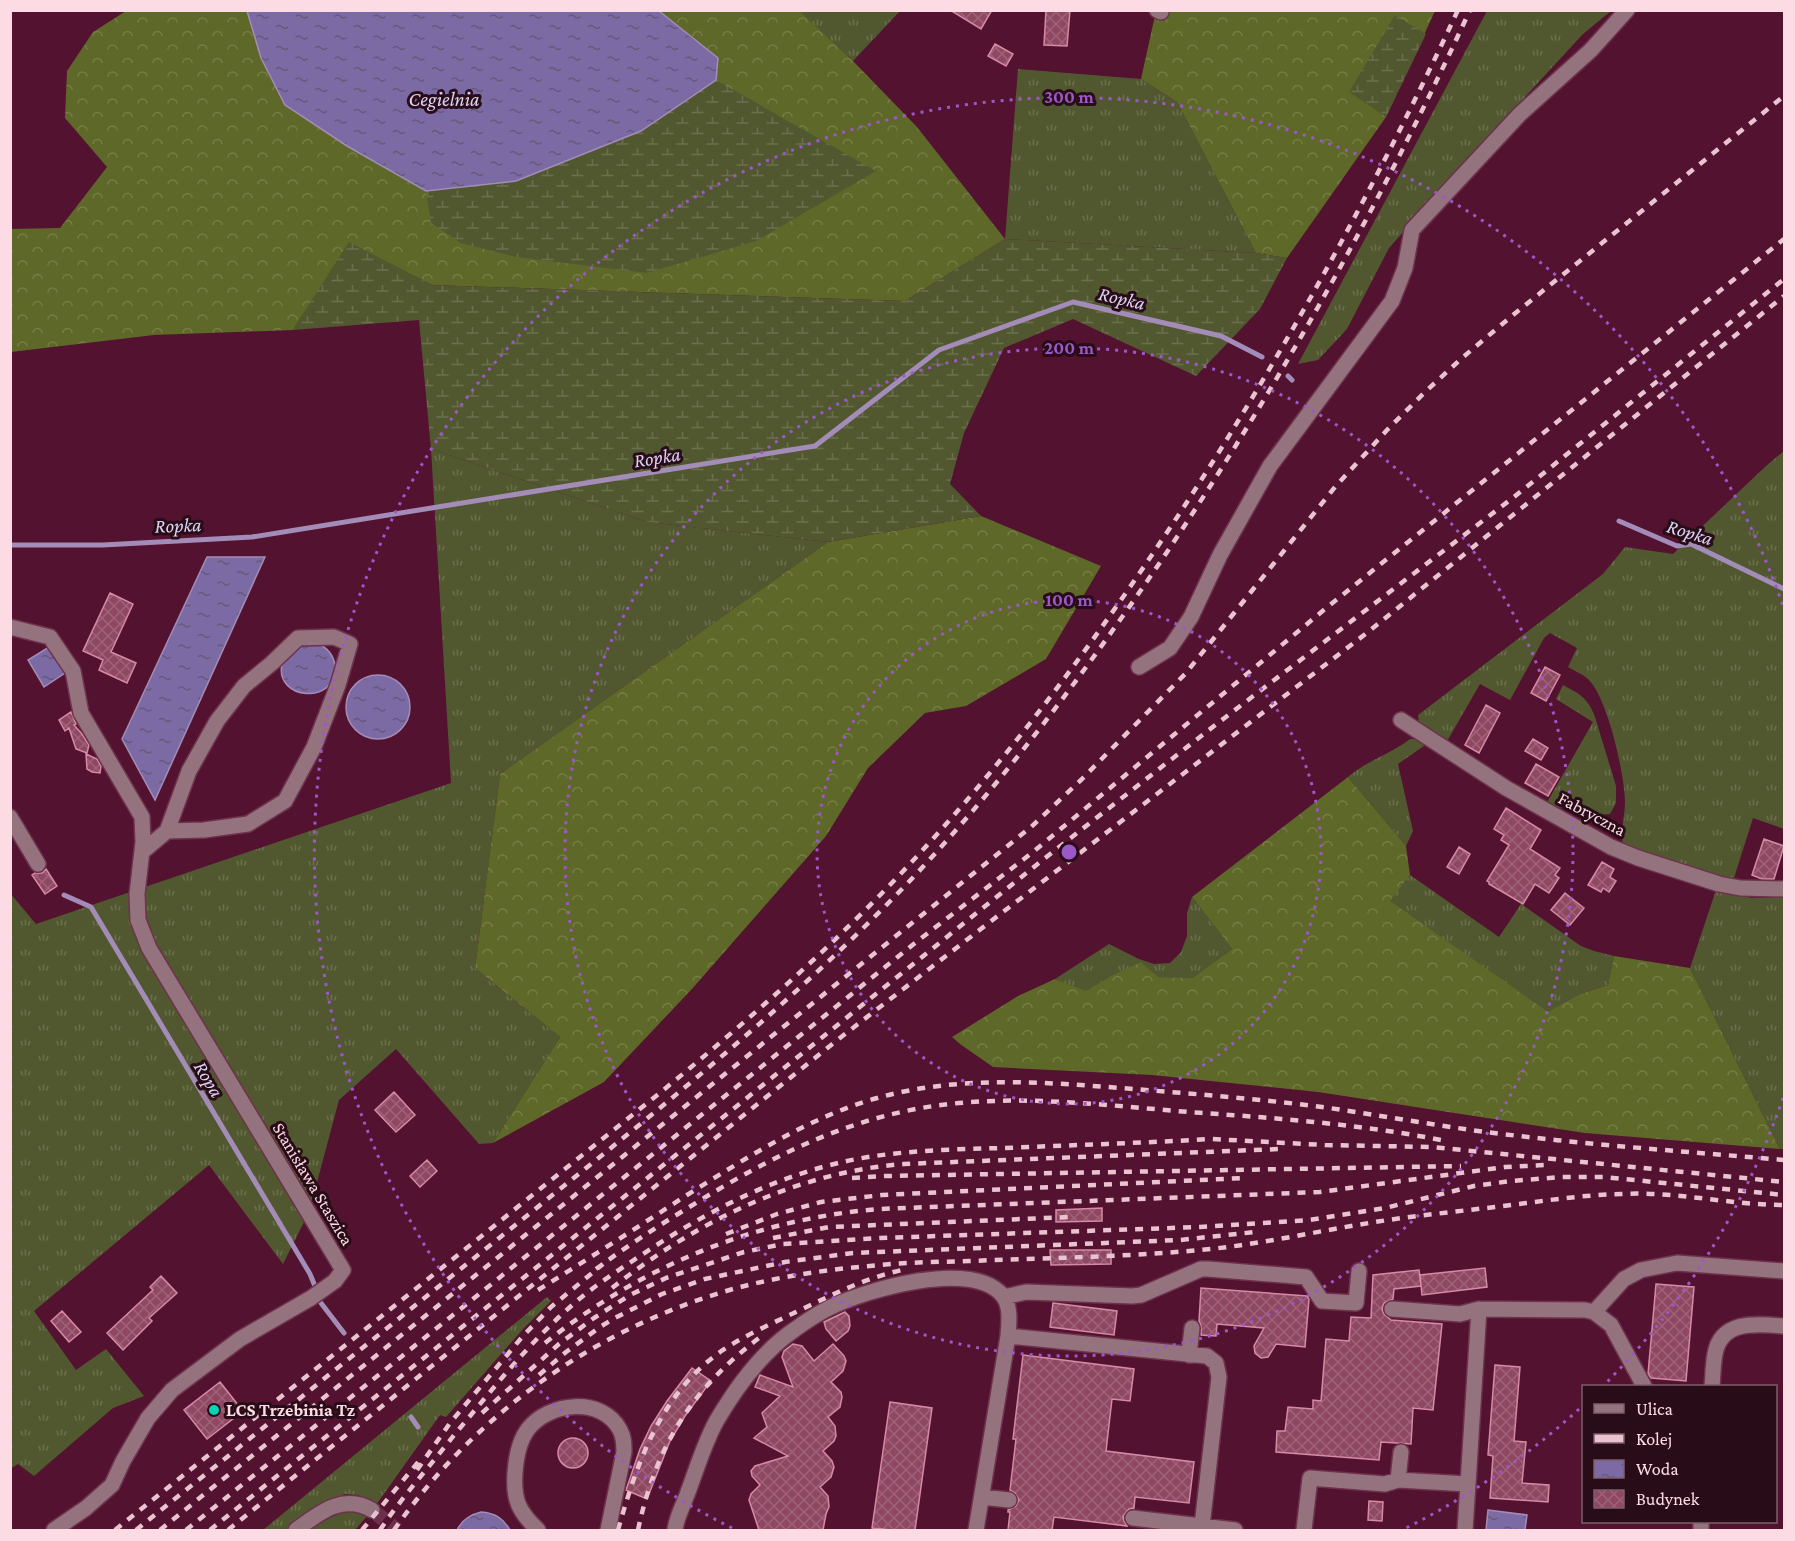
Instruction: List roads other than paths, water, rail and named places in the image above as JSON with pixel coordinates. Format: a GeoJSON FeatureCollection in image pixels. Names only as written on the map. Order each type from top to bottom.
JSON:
{"type":"FeatureCollection","features":[{"type":"Feature","properties":{"kind":"street"},"geometry":{"type":"LineString","coordinates":[[1139,667],[1170,648],[1191,617],[1220,555],[1270,466],[1392,301],[1405,268],[1412,230],[1520,114],[1591,50],[1627,10]]}},
{"type":"Feature","properties":{"kind":"street"},"geometry":{"type":"LineString","coordinates":[[10,627],[50,637],[73,671],[81,713],[142,817],[142,852]]}},
{"type":"Feature","properties":{"kind":"street"},"geometry":{"type":"LineString","coordinates":[[142,852],[167,831],[189,771],[217,721],[244,686],[298,638],[334,637],[350,644],[338,686],[314,747],[285,801],[248,824],[204,830],[167,831]]}},
{"type":"Feature","properties":{"kind":"street","name":"Fabryczna"},"geometry":{"type":"LineString","coordinates":[[1401,720],[1506,788],[1611,847],[1719,884],[1740,888],[1785,889]]}},
{"type":"Feature","properties":{"kind":"street"},"geometry":{"type":"LineString","coordinates":[[10,817],[38,864]]}},
{"type":"Feature","properties":{"kind":"street","name":"Stanisława Staszica"},"geometry":{"type":"LineString","coordinates":[[54,1530],[86,1508],[112,1485],[148,1418],[172,1390],[240,1339],[311,1298],[335,1281],[343,1270],[149,948],[138,920],[137,894],[142,852]]}},
{"type":"Feature","properties":{"kind":"street"},"geometry":{"type":"LineString","coordinates":[[1594,1312],[1624,1280],[1641,1270],[1677,1263],[1785,1271]]}},
{"type":"Feature","properties":{"kind":"street"},"geometry":{"type":"LineString","coordinates":[[1005,1298],[1026,1292],[1132,1296],[1201,1269],[1208,1269],[1306,1277],[1322,1301],[1356,1303],[1359,1271]]}},
{"type":"Feature","properties":{"kind":"street"},"geometry":{"type":"LineString","coordinates":[[675,1530],[697,1466],[717,1421],[762,1358],[794,1329],[830,1308],[873,1291],[932,1278],[972,1279],[997,1290],[1005,1298],[1010,1323],[976,1530]]}},
{"type":"Feature","properties":{"kind":"street"},"geometry":{"type":"LineString","coordinates":[[1392,1309],[1460,1314],[1479,1309],[1594,1312],[1611,1325],[1643,1385]]}},
{"type":"Feature","properties":{"kind":"street"},"geometry":{"type":"LineString","coordinates":[[1465,1530],[1479,1309]]}},
{"type":"Feature","properties":{"kind":"street"},"geometry":{"type":"LineString","coordinates":[[1712,1385],[1715,1352],[1719,1341],[1727,1332],[1744,1324],[1785,1326]]}},
{"type":"Feature","properties":{"kind":"street"},"geometry":{"type":"LineString","coordinates":[[1189,1355],[1192,1329]]}},
{"type":"Feature","properties":{"kind":"street"},"geometry":{"type":"LineString","coordinates":[[1008,1336],[1207,1356],[1216,1363],[1218,1369],[1202,1526]]}},
{"type":"Feature","properties":{"kind":"street"},"geometry":{"type":"LineString","coordinates":[[538,1530],[518,1507],[514,1484],[516,1463],[522,1441],[529,1428],[549,1412],[563,1407],[580,1406],[597,1410],[608,1416],[616,1423],[624,1441],[624,1452],[608,1530]]}},
{"type":"Feature","properties":{"kind":"street"},"geometry":{"type":"LineString","coordinates":[[1398,1479],[1401,1452]]}},
{"type":"Feature","properties":{"kind":"street"},"geometry":{"type":"LineString","coordinates":[[1304,1530],[1310,1478],[1385,1484],[1398,1479],[1468,1484]]}},
{"type":"Feature","properties":{"kind":"street"},"geometry":{"type":"LineString","coordinates":[[982,1497],[1009,1500]]}},
{"type":"Feature","properties":{"kind":"street"},"geometry":{"type":"LineString","coordinates":[[296,1530],[318,1515],[339,1505],[353,1503],[372,1510]]}},
{"type":"Feature","properties":{"kind":"street"},"geometry":{"type":"LineString","coordinates":[[1133,1518],[1235,1530]]}},
{"type":"Feature","properties":{"kind":"water","name":"Cegielnia"},"geometry":{"type":"Polygon","coordinates":[[[247,11],[659,11],[718,58],[716,80],[641,131],[516,181],[426,191],[347,146],[285,105],[261,58],[247,11]]]}},
{"type":"Feature","properties":{"kind":"water"},"geometry":{"type":"Polygon","coordinates":[[[207,557],[265,557],[155,800],[122,739],[207,557]]]}},
{"type":"Feature","properties":{"kind":"water"},"geometry":{"type":"Polygon","coordinates":[[[316,642],[333,658],[335,666],[333,679],[326,688],[306,694],[287,685],[282,676],[282,664],[290,648],[316,642]]]}},
{"type":"Feature","properties":{"kind":"water"},"geometry":{"type":"Polygon","coordinates":[[[49,647],[65,673],[44,687],[28,660],[49,647]]]}},
{"type":"Feature","properties":{"kind":"water"},"geometry":{"type":"Polygon","coordinates":[[[378,675],[396,681],[404,689],[410,707],[404,725],[396,733],[378,739],[360,733],[352,725],[346,707],[352,689],[360,681],[378,675]]]}},
{"type":"Feature","properties":{"kind":"water"},"geometry":{"type":"Polygon","coordinates":[[[1488,1510],[1527,1515],[1525,1530],[1486,1530],[1488,1510]]]}},
{"type":"Feature","properties":{"kind":"water"},"geometry":{"type":"Polygon","coordinates":[[[481,1512],[498,1517],[510,1530],[457,1530],[466,1518],[481,1512]]]}},
{"type":"Feature","properties":{"kind":"waterway","name":"Ropka"},"geometry":{"type":"LineString","coordinates":[[10,545],[103,545],[252,537],[815,446],[939,350],[1073,302],[1221,336],[1262,357]]}},
{"type":"Feature","properties":{"kind":"waterway","name":"Ropka"},"geometry":{"type":"LineString","coordinates":[[1288,376],[1292,380]]}},
{"type":"Feature","properties":{"kind":"waterway","name":"Ropka"},"geometry":{"type":"LineString","coordinates":[[1619,521],[1677,546],[1691,544],[1784,589]]}},
{"type":"Feature","properties":{"kind":"waterway","name":"Ropa"},"geometry":{"type":"LineString","coordinates":[[64,895],[91,907],[310,1274],[317,1291]]}},
{"type":"Feature","properties":{"kind":"waterway","name":"Ropa"},"geometry":{"type":"LineString","coordinates":[[321,1303],[344,1333]]}},
{"type":"Feature","properties":{"kind":"waterway","name":"Ropa"},"geometry":{"type":"LineString","coordinates":[[411,1417],[418,1427]]}},
{"type":"Feature","properties":{"kind":"tunnel"},"geometry":{"type":"LineString","coordinates":[[372,1510],[397,1530]]}},
{"type":"Feature","properties":{"kind":"railway"},"geometry":{"type":"LineString","coordinates":[[115,1530],[696,1063],[834,941],[899,876],[966,802],[1034,718],[1129,589],[1263,381],[1365,198],[1458,10]]}},
{"type":"Feature","properties":{"kind":"railway"},"geometry":{"type":"LineString","coordinates":[[136,1530],[721,1057],[858,933],[938,851],[1039,729],[1103,644],[1163,558],[1248,426],[1365,221],[1470,10]]}},
{"type":"Feature","properties":{"kind":"railway"},"geometry":{"type":"LineString","coordinates":[[160,1530],[1031,827],[1081,780],[1186,673],[1335,487],[1424,393],[1513,315],[1784,96]]}},
{"type":"Feature","properties":{"kind":"railway"},"geometry":{"type":"LineString","coordinates":[[186,1530],[915,943],[1033,852],[1325,609],[1784,239]]}},
{"type":"Feature","properties":{"kind":"railway"},"geometry":{"type":"LineString","coordinates":[[210,1530],[1040,862],[1514,497],[1784,279]]}},
{"type":"Feature","properties":{"kind":"railway"},"geometry":{"type":"LineString","coordinates":[[228,1530],[836,1041],[1368,632],[1784,296]]}},
{"type":"Feature","properties":{"kind":"railway"},"geometry":{"type":"LineString","coordinates":[[538,1290],[730,1168],[796,1130],[867,1101],[900,1092],[966,1083],[1099,1086],[1204,1095],[1322,1107],[1510,1135],[1784,1160]]}},
{"type":"Feature","properties":{"kind":"railway"},"geometry":{"type":"LineString","coordinates":[[596,1269],[643,1236],[722,1187],[786,1153],[852,1126],[922,1108],[988,1101],[1074,1103],[1318,1122],[1446,1141]]}},
{"type":"Feature","properties":{"kind":"railway"},"geometry":{"type":"LineString","coordinates":[[380,1530],[416,1482],[510,1368],[554,1322],[586,1294],[664,1240],[719,1209],[776,1182],[837,1163],[919,1151],[1211,1139],[1325,1145],[1432,1147],[1784,1182]]}},
{"type":"Feature","properties":{"kind":"railway"},"geometry":{"type":"LineString","coordinates":[[612,1288],[644,1264],[713,1222],[749,1204],[825,1177],[904,1164],[1280,1149]]}},
{"type":"Feature","properties":{"kind":"railway"},"geometry":{"type":"LineString","coordinates":[[545,1343],[621,1291],[661,1269],[744,1235],[833,1214],[879,1209],[1320,1192],[1505,1167],[1546,1165]]}},
{"type":"Feature","properties":{"kind":"railway"},"geometry":{"type":"LineString","coordinates":[[852,1178],[1461,1166]]}},
{"type":"Feature","properties":{"kind":"railway"},"geometry":{"type":"LineString","coordinates":[[482,1413],[559,1344],[630,1295],[666,1278],[744,1252],[783,1244],[880,1238],[1200,1227],[1309,1220],[1385,1208],[1474,1186],[1561,1177],[1604,1177],[1784,1195]]}},
{"type":"Feature","properties":{"kind":"railway"},"geometry":{"type":"LineString","coordinates":[[726,1234],[777,1214],[821,1202],[882,1195],[1245,1178]]}},
{"type":"Feature","properties":{"kind":"railway"},"geometry":{"type":"LineString","coordinates":[[394,1530],[426,1488],[462,1449],[501,1413],[542,1381],[587,1352],[634,1327],[682,1306],[751,1284],[824,1271],[891,1264],[1113,1256],[1221,1248],[1400,1218],[1590,1196],[1662,1194],[1784,1205]]}},
{"type":"Feature","properties":{"kind":"railway"},"geometry":{"type":"LineString","coordinates":[[773,1238],[829,1227],[1070,1217]]}},
{"type":"Feature","properties":{"kind":"railway"},"geometry":{"type":"LineString","coordinates":[[539,1375],[600,1327],[662,1294],[705,1279],[785,1262],[853,1253],[1180,1240],[1255,1232]]}},
{"type":"Feature","properties":{"kind":"railway"},"geometry":{"type":"LineString","coordinates":[[417,1470],[450,1423],[523,1336],[551,1307],[603,1264]]}},
{"type":"Feature","properties":{"kind":"railway"},"geometry":{"type":"LineString","coordinates":[[618,1530],[634,1480],[654,1432],[666,1410],[699,1369],[720,1352],[748,1335],[848,1288],[902,1270]]}},
{"type":"Feature","properties":{"kind":"railway"},"geometry":{"type":"LineString","coordinates":[[638,1530],[655,1471],[681,1420],[716,1375],[763,1335]]}},
{"type":"Feature","properties":{"kind":"railway"},"geometry":{"type":"LineString","coordinates":[[362,1530],[419,1461]]}},
{"type":"Feature","properties":{"kind":"place","name":"LCS Trzebinia Tz"},"geometry":{"type":"Point","coordinates":[214,1410]}}]}
